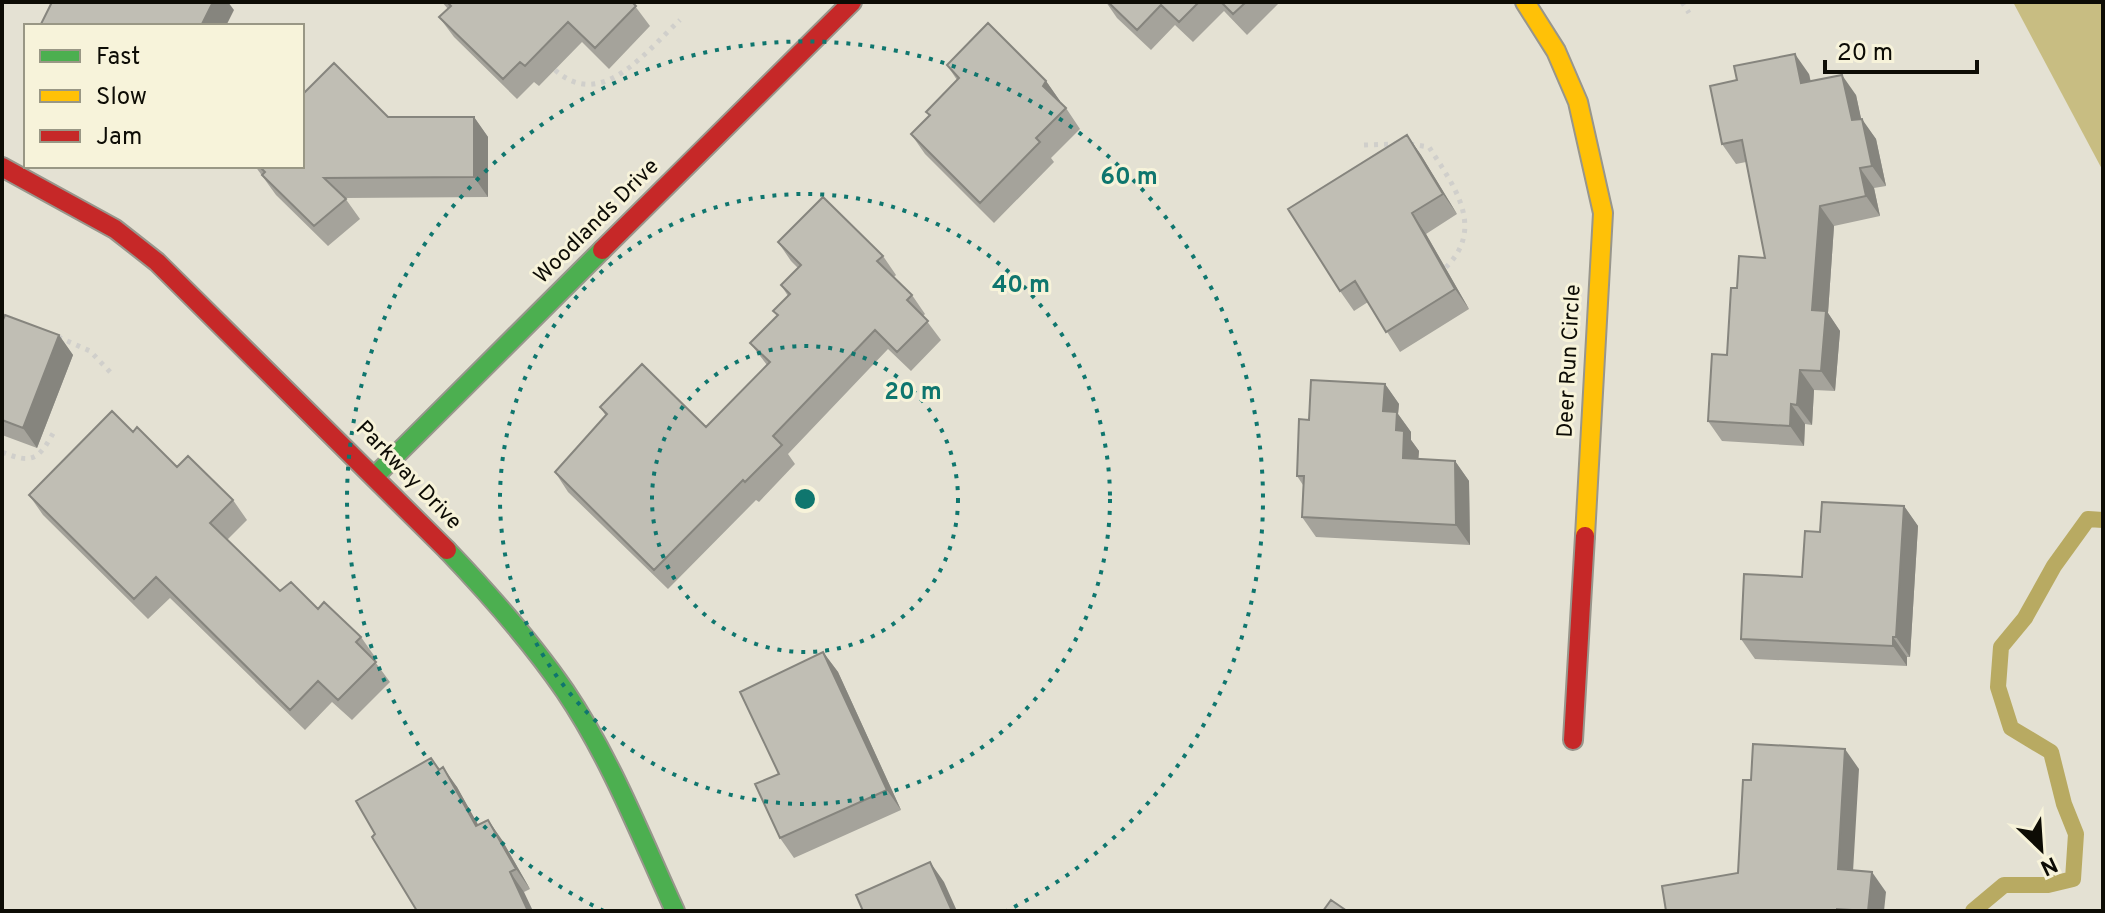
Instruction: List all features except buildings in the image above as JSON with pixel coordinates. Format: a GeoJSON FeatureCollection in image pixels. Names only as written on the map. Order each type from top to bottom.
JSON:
{"type":"FeatureCollection","features":[{"type":"Feature","properties":{"kind":"street","name":"Woodlands Drive"},"geometry":{"type":"LineString","coordinates":[[375,476],[852,2]]}},
{"type":"Feature","properties":{"kind":"street","name":"Deer Run Circle"},"geometry":{"type":"LineString","coordinates":[[1525,2],[1547,30],[1576,90],[1593,152],[1603,213],[1573,740]]}},
{"type":"Feature","properties":{"kind":"street","name":"Parkway Drive"},"geometry":{"type":"LineString","coordinates":[[2,167],[115,229],[157,262],[375,476],[505,611],[566,692],[605,758],[675,911]]}},
{"type":"Feature","properties":{"kind":"path"},"geometry":{"type":"LineString","coordinates":[[1682,2],[1689,13]]}},
{"type":"Feature","properties":{"kind":"path"},"geometry":{"type":"LineString","coordinates":[[555,70],[580,86],[606,84],[680,20]]}},
{"type":"Feature","properties":{"kind":"path"},"geometry":{"type":"LineString","coordinates":[[1364,145],[1429,147],[1463,200],[1463,246],[1444,269]]}},
{"type":"Feature","properties":{"kind":"path"},"geometry":{"type":"LineString","coordinates":[[45,332],[90,351],[112,374]]}},
{"type":"Feature","properties":{"kind":"path"},"geometry":{"type":"LineString","coordinates":[[2,452],[20,460],[32,458],[42,453],[56,428]]}},
{"type":"Feature","properties":{"kind":"shaded area"},"geometry":{"type":"Polygon","coordinates":[[[2013,2],[2103,2],[2103,171],[2013,2]]]}},
{"type":"Feature","properties":{"kind":"waterway"},"geometry":{"type":"LineString","coordinates":[[1973,911],[2004,885],[2048,885],[2073,879],[2076,834],[2064,804],[2051,752],[2011,728],[1998,687],[2001,647],[2025,618],[2054,566],[2088,519],[2103,520]]}},
{"type":"Feature","properties":{"kind":"traffic: fast"},"geometry":{"type":"LineString","coordinates":[[375,476],[602,250]]}},
{"type":"Feature","properties":{"kind":"traffic: fast"},"geometry":{"type":"LineString","coordinates":[[447,550],[524,636],[582,717],[624,799],[675,911]]}},
{"type":"Feature","properties":{"kind":"traffic: slow"},"geometry":{"type":"LineString","coordinates":[[1525,2],[1556,51],[1578,102],[1603,213],[1585,536]]}},
{"type":"Feature","properties":{"kind":"traffic: jam"},"geometry":{"type":"LineString","coordinates":[[602,250],[852,2]]}},
{"type":"Feature","properties":{"kind":"traffic: jam"},"geometry":{"type":"LineString","coordinates":[[2,167],[115,229],[157,262],[447,550]]}},
{"type":"Feature","properties":{"kind":"traffic: jam"},"geometry":{"type":"LineString","coordinates":[[1573,740],[1585,536]]}}]}
